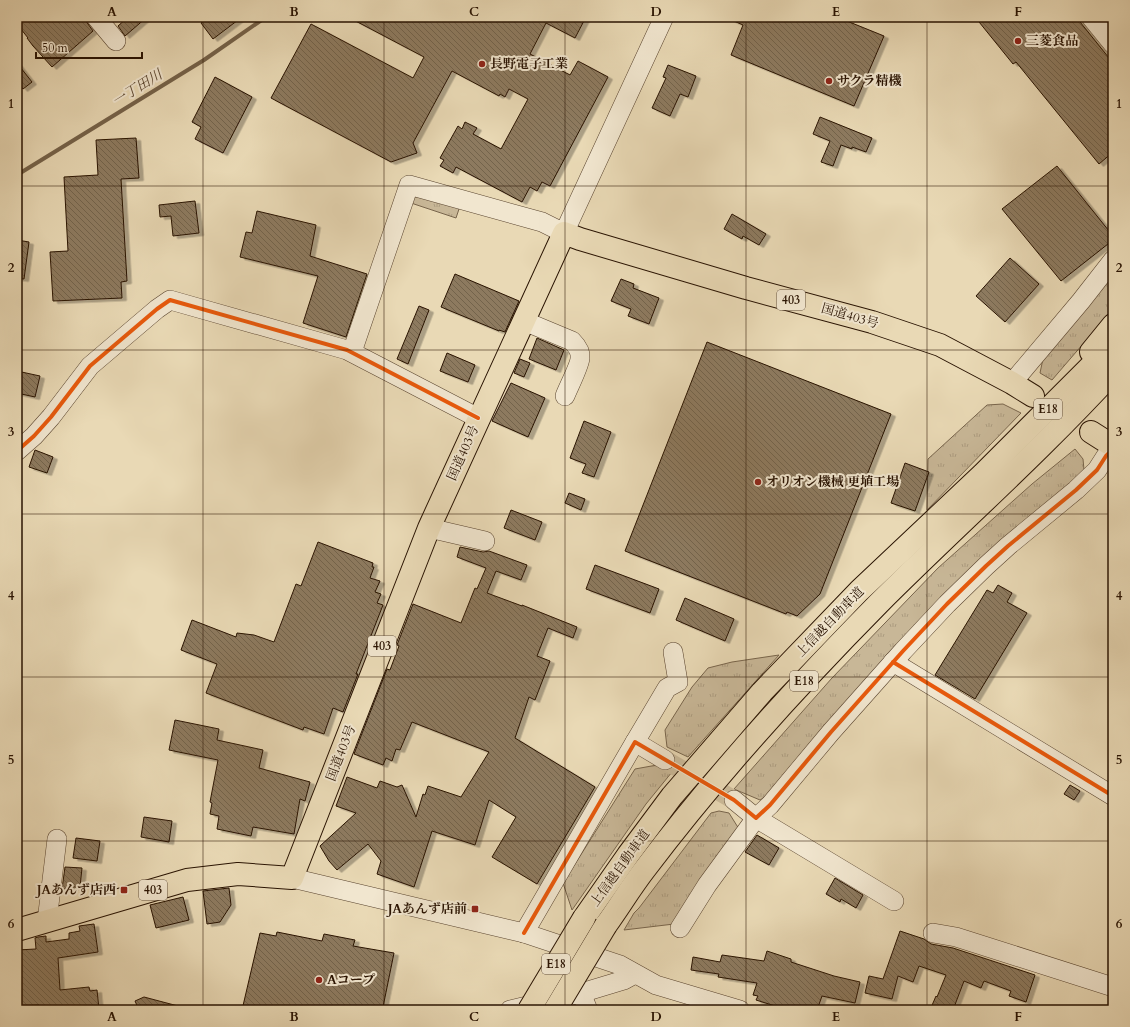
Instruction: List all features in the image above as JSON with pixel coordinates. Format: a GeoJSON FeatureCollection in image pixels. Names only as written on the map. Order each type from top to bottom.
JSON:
{"type":"FeatureCollection","features":[{"type":"Feature","properties":{"kind":"highway","name":"国道403号"},"geometry":{"type":"LineString","coordinates":[[292,878],[429,528],[478,418],[564,233],[580,239],[880,324],[940,345],[1012,383],[1033,396]]}},
{"type":"Feature","properties":{"kind":"highway"},"geometry":{"type":"LineString","coordinates":[[983,474],[1066,381],[1113,324]]}},
{"type":"Feature","properties":{"kind":"highway","name":"上信越自動車道"},"geometry":{"type":"LineString","coordinates":[[529,1010],[584,918],[628,855],[672,796],[762,692],[859,591],[983,474],[1113,344]]}},
{"type":"Feature","properties":{"kind":"highway","name":"上信越自動車道"},"geometry":{"type":"LineString","coordinates":[[555,1010],[606,925],[644,870],[730,762],[777,710],[880,603],[1028,460],[1113,372]]}},
{"type":"Feature","properties":{"kind":"highway"},"geometry":{"type":"LineString","coordinates":[[1028,460],[1090,404],[1113,380]]}},
{"type":"Feature","properties":{"kind":"highway"},"geometry":{"type":"LineString","coordinates":[[1091,432],[1113,446]]}},
{"type":"Feature","properties":{"kind":"highway","name":"403"},"geometry":{"type":"LineString","coordinates":[[17,930],[187,880],[238,874],[292,878]]}},
{"type":"Feature","properties":{"kind":"street"},"geometry":{"type":"LineString","coordinates":[[96,17],[116,41]]}},
{"type":"Feature","properties":{"kind":"street"},"geometry":{"type":"LineString","coordinates":[[352,352],[408,185],[542,222],[564,233],[664,17]]}},
{"type":"Feature","properties":{"kind":"street"},"geometry":{"type":"LineString","coordinates":[[1091,17],[1113,44]]}},
{"type":"Feature","properties":{"kind":"street"},"geometry":{"type":"LineString","coordinates":[[1012,383],[1081,301],[1113,260]]}},
{"type":"Feature","properties":{"kind":"street"},"geometry":{"type":"LineString","coordinates":[[17,451],[34,436],[51,417],[90,366],[157,309],[170,300],[352,352],[478,418]]}},
{"type":"Feature","properties":{"kind":"street"},"geometry":{"type":"LineString","coordinates":[[524,321],[577,345],[580,358],[565,396]]}},
{"type":"Feature","properties":{"kind":"street"},"geometry":{"type":"LineString","coordinates":[[680,928],[707,885],[756,818],[770,805],[831,732],[893,662],[947,604],[986,566],[1076,490],[1097,470],[1106,456],[1113,449]]}},
{"type":"Feature","properties":{"kind":"street"},"geometry":{"type":"LineString","coordinates":[[429,528],[485,541]]}},
{"type":"Feature","properties":{"kind":"street"},"geometry":{"type":"LineString","coordinates":[[524,933],[667,688],[678,682],[673,652]]}},
{"type":"Feature","properties":{"kind":"street"},"geometry":{"type":"LineString","coordinates":[[893,662],[1113,796]]}},
{"type":"Feature","properties":{"kind":"street"},"geometry":{"type":"LineString","coordinates":[[635,742],[665,760]]}},
{"type":"Feature","properties":{"kind":"street"},"geometry":{"type":"LineString","coordinates":[[734,800],[756,818],[894,901]]}},
{"type":"Feature","properties":{"kind":"street"},"geometry":{"type":"LineString","coordinates":[[47,922],[57,839]]}},
{"type":"Feature","properties":{"kind":"street"},"geometry":{"type":"LineString","coordinates":[[292,878],[524,933],[620,965],[656,985],[740,1010]]}},
{"type":"Feature","properties":{"kind":"street"},"geometry":{"type":"LineString","coordinates":[[933,933],[956,937],[1113,988]]}},
{"type":"Feature","properties":{"kind":"street"},"geometry":{"type":"LineString","coordinates":[[510,1010],[584,1001],[635,974]]}},
{"type":"Feature","properties":{"kind":"green space"},"geometry":{"type":"Polygon","coordinates":[[[413,196],[460,206],[456,218],[411,203],[413,196]]]}},
{"type":"Feature","properties":{"kind":"green space"},"geometry":{"type":"Polygon","coordinates":[[[1113,268],[1113,309],[1052,380],[1040,373],[1044,354],[1113,268]]]}},
{"type":"Feature","properties":{"kind":"green space"},"geometry":{"type":"Polygon","coordinates":[[[1003,404],[1021,413],[927,510],[928,459],[987,405],[1003,404]]]}},
{"type":"Feature","properties":{"kind":"green space"},"geometry":{"type":"Polygon","coordinates":[[[1075,449],[1083,459],[1084,470],[769,794],[760,800],[734,789],[832,678],[938,568],[1032,484],[1075,449]]]}},
{"type":"Feature","properties":{"kind":"green space"},"geometry":{"type":"Polygon","coordinates":[[[779,655],[688,757],[667,747],[665,730],[692,687],[708,668],[732,662],[779,655]]]}},
{"type":"Feature","properties":{"kind":"green space"},"geometry":{"type":"Polygon","coordinates":[[[657,765],[672,772],[646,804],[572,910],[563,883],[635,769],[657,765]]]}},
{"type":"Feature","properties":{"kind":"green space"},"geometry":{"type":"Polygon","coordinates":[[[719,811],[729,813],[739,829],[674,924],[624,930],[634,913],[711,813],[719,811]]]}},
{"type":"Feature","properties":{"kind":"building"},"geometry":{"type":"Polygon","coordinates":[[[25,17],[83,17],[93,31],[52,67],[33,46],[17,24],[25,17]]]}},
{"type":"Feature","properties":{"kind":"building"},"geometry":{"type":"Polygon","coordinates":[[[128,17],[147,17],[125,36],[118,26],[128,17]]]}},
{"type":"Feature","properties":{"kind":"building"},"geometry":{"type":"Polygon","coordinates":[[[209,17],[242,17],[213,39],[201,23],[209,17]]]}},
{"type":"Feature","properties":{"kind":"building"},"geometry":{"type":"Polygon","coordinates":[[[348,17],[586,17],[575,38],[546,23],[530,54],[570,75],[578,61],[608,77],[550,186],[542,182],[537,191],[530,187],[522,202],[456,167],[453,173],[440,166],[444,160],[440,158],[458,126],[462,129],[465,122],[477,128],[473,134],[501,149],[528,99],[509,89],[505,97],[500,94],[499,96],[452,71],[413,143],[417,153],[391,162],[271,98],[311,24],[413,78],[424,57],[348,17]]]}},
{"type":"Feature","properties":{"kind":"building","name":"サクラ精機"},"geometry":{"type":"Polygon","coordinates":[[[725,17],[837,17],[884,36],[854,106],[731,55],[743,25],[725,17]]]}},
{"type":"Feature","properties":{"kind":"building"},"geometry":{"type":"Polygon","coordinates":[[[975,17],[1076,17],[1113,63],[1113,152],[1099,164],[1016,62],[1013,64],[975,17]]]}},
{"type":"Feature","properties":{"kind":"building"},"geometry":{"type":"Polygon","coordinates":[[[17,63],[32,82],[23,89],[17,82],[17,63]]]}},
{"type":"Feature","properties":{"kind":"building"},"geometry":{"type":"Polygon","coordinates":[[[668,65],[696,76],[688,97],[680,94],[670,116],[652,108],[666,78],[663,77],[668,65]]]}},
{"type":"Feature","properties":{"kind":"building"},"geometry":{"type":"Polygon","coordinates":[[[215,77],[252,97],[223,153],[195,139],[201,127],[192,122],[215,77]]]}},
{"type":"Feature","properties":{"kind":"building"},"geometry":{"type":"Polygon","coordinates":[[[820,117],[872,138],[866,152],[841,145],[833,166],[821,162],[830,141],[813,134],[820,117]]]}},
{"type":"Feature","properties":{"kind":"building"},"geometry":{"type":"Polygon","coordinates":[[[136,138],[139,178],[121,179],[127,281],[121,282],[122,298],[53,301],[50,252],[68,251],[64,177],[98,175],[96,140],[136,138]]]}},
{"type":"Feature","properties":{"kind":"building"},"geometry":{"type":"Polygon","coordinates":[[[1057,166],[1113,236],[1113,240],[1061,281],[1002,209],[1057,166]]]}},
{"type":"Feature","properties":{"kind":"building"},"geometry":{"type":"Polygon","coordinates":[[[195,201],[199,233],[173,236],[171,216],[160,217],[159,205],[195,201]]]}},
{"type":"Feature","properties":{"kind":"building"},"geometry":{"type":"Polygon","coordinates":[[[257,211],[316,225],[310,256],[367,274],[346,337],[303,323],[318,276],[240,257],[246,232],[252,233],[257,211]]]}},
{"type":"Feature","properties":{"kind":"building"},"geometry":{"type":"Polygon","coordinates":[[[732,214],[766,234],[759,245],[743,236],[742,239],[724,229],[732,214]]]}},
{"type":"Feature","properties":{"kind":"building"},"geometry":{"type":"Polygon","coordinates":[[[17,240],[29,242],[24,279],[17,278],[17,240]]]}},
{"type":"Feature","properties":{"kind":"building"},"geometry":{"type":"Polygon","coordinates":[[[1010,258],[1039,284],[1005,322],[976,296],[1010,258]]]}},
{"type":"Feature","properties":{"kind":"building"},"geometry":{"type":"Polygon","coordinates":[[[455,274],[519,301],[505,332],[499,331],[441,307],[455,274]]]}},
{"type":"Feature","properties":{"kind":"building"},"geometry":{"type":"Polygon","coordinates":[[[621,279],[634,284],[633,288],[659,298],[649,324],[628,316],[631,309],[611,301],[621,279]]]}},
{"type":"Feature","properties":{"kind":"building"},"geometry":{"type":"Polygon","coordinates":[[[419,306],[429,310],[408,364],[397,359],[419,306]]]}},
{"type":"Feature","properties":{"kind":"building"},"geometry":{"type":"Polygon","coordinates":[[[537,338],[564,350],[556,370],[529,359],[537,338]]]}},
{"type":"Feature","properties":{"kind":"building","name":"オリオン機械 更埴工場"},"geometry":{"type":"Polygon","coordinates":[[[707,342],[891,414],[820,594],[797,616],[787,612],[786,614],[625,551],[707,342]]]}},
{"type":"Feature","properties":{"kind":"building"},"geometry":{"type":"Polygon","coordinates":[[[447,353],[475,365],[468,382],[440,371],[447,353]]]}},
{"type":"Feature","properties":{"kind":"building"},"geometry":{"type":"Polygon","coordinates":[[[520,359],[530,363],[524,377],[514,373],[520,359]]]}},
{"type":"Feature","properties":{"kind":"building"},"geometry":{"type":"Polygon","coordinates":[[[17,371],[40,376],[35,397],[17,393],[17,371]]]}},
{"type":"Feature","properties":{"kind":"building"},"geometry":{"type":"Polygon","coordinates":[[[511,383],[545,398],[528,437],[492,421],[511,383]]]}},
{"type":"Feature","properties":{"kind":"building"},"geometry":{"type":"Polygon","coordinates":[[[584,421],[611,432],[594,477],[582,473],[586,464],[570,458],[584,421]]]}},
{"type":"Feature","properties":{"kind":"building"},"geometry":{"type":"Polygon","coordinates":[[[35,450],[53,457],[47,473],[29,467],[35,450]]]}},
{"type":"Feature","properties":{"kind":"building"},"geometry":{"type":"Polygon","coordinates":[[[905,463],[929,472],[915,511],[891,503],[905,463]]]}},
{"type":"Feature","properties":{"kind":"building"},"geometry":{"type":"Polygon","coordinates":[[[569,493],[585,499],[581,510],[565,503],[569,493]]]}},
{"type":"Feature","properties":{"kind":"building"},"geometry":{"type":"Polygon","coordinates":[[[511,510],[542,522],[535,540],[504,528],[511,510]]]}},
{"type":"Feature","properties":{"kind":"building"},"geometry":{"type":"Polygon","coordinates":[[[318,542],[373,563],[372,567],[374,567],[370,578],[380,581],[375,592],[381,594],[377,603],[383,605],[343,712],[333,708],[324,734],[304,727],[303,730],[206,693],[217,664],[181,650],[192,620],[236,637],[237,633],[254,635],[274,642],[296,584],[301,586],[318,542]]]}},
{"type":"Feature","properties":{"kind":"building"},"geometry":{"type":"Polygon","coordinates":[[[460,547],[483,552],[489,551],[527,565],[521,580],[496,571],[487,593],[577,627],[573,638],[548,628],[537,656],[550,661],[535,700],[529,697],[515,738],[595,787],[537,884],[492,857],[516,817],[489,800],[475,845],[432,831],[414,887],[377,874],[381,861],[368,844],[337,870],[329,861],[320,846],[356,813],[336,806],[347,777],[377,788],[380,781],[397,787],[402,785],[416,817],[423,794],[425,795],[428,786],[461,797],[489,752],[412,722],[400,750],[396,749],[392,761],[386,758],[383,765],[354,754],[387,669],[390,670],[399,646],[397,645],[413,604],[461,623],[475,588],[477,589],[486,568],[457,557],[460,547]]]}},
{"type":"Feature","properties":{"kind":"building"},"geometry":{"type":"Polygon","coordinates":[[[595,565],[659,589],[650,613],[586,589],[595,565]]]}},
{"type":"Feature","properties":{"kind":"building"},"geometry":{"type":"Polygon","coordinates":[[[998,585],[1012,593],[1007,602],[1027,613],[975,699],[935,675],[987,590],[993,593],[998,585]]]}},
{"type":"Feature","properties":{"kind":"building"},"geometry":{"type":"Polygon","coordinates":[[[685,598],[734,619],[725,641],[676,620],[685,598]]]}},
{"type":"Feature","properties":{"kind":"building"},"geometry":{"type":"Polygon","coordinates":[[[175,720],[219,729],[217,740],[263,750],[259,768],[310,782],[305,801],[300,799],[294,834],[253,827],[251,836],[217,829],[219,816],[210,814],[212,803],[210,802],[218,760],[169,750],[175,720]]]}},
{"type":"Feature","properties":{"kind":"building"},"geometry":{"type":"Polygon","coordinates":[[[1070,785],[1080,791],[1074,800],[1064,794],[1070,785]]]}},
{"type":"Feature","properties":{"kind":"building"},"geometry":{"type":"Polygon","coordinates":[[[144,817],[172,821],[169,842],[141,837],[144,817]]]}},
{"type":"Feature","properties":{"kind":"building"},"geometry":{"type":"Polygon","coordinates":[[[757,835],[779,848],[769,865],[745,852],[757,835]]]}},
{"type":"Feature","properties":{"kind":"building"},"geometry":{"type":"Polygon","coordinates":[[[76,838],[100,841],[97,861],[73,858],[76,838]]]}},
{"type":"Feature","properties":{"kind":"building"},"geometry":{"type":"Polygon","coordinates":[[[65,867],[82,868],[80,887],[69,887],[69,889],[62,889],[65,867]]]}},
{"type":"Feature","properties":{"kind":"building"},"geometry":{"type":"Polygon","coordinates":[[[835,878],[863,895],[856,908],[841,899],[840,902],[826,894],[835,878]]]}},
{"type":"Feature","properties":{"kind":"building"},"geometry":{"type":"Polygon","coordinates":[[[229,888],[231,905],[220,922],[207,924],[203,891],[229,888]]]}},
{"type":"Feature","properties":{"kind":"building"},"geometry":{"type":"Polygon","coordinates":[[[183,897],[189,920],[156,928],[150,905],[183,897]]]}},
{"type":"Feature","properties":{"kind":"building"},"geometry":{"type":"Polygon","coordinates":[[[94,924],[98,952],[58,958],[60,990],[89,987],[90,991],[97,990],[99,1009],[86,1010],[85,1006],[40,1010],[39,1005],[19,1006],[17,950],[36,949],[35,938],[38,937],[46,936],[46,942],[69,939],[69,933],[80,931],[79,926],[94,924]]]}},
{"type":"Feature","properties":{"kind":"building"},"geometry":{"type":"Polygon","coordinates":[[[900,931],[924,939],[931,944],[953,948],[1035,975],[1026,1002],[1009,996],[1011,991],[984,981],[981,988],[964,981],[953,1010],[930,1010],[946,975],[919,966],[913,982],[898,976],[892,999],[865,993],[869,976],[883,979],[900,931]]]}},
{"type":"Feature","properties":{"kind":"building","name":"Aコープ"},"geometry":{"type":"Polygon","coordinates":[[[277,932],[322,941],[324,934],[355,940],[353,946],[394,953],[383,1007],[369,1010],[242,1010],[260,933],[276,936],[277,932]]]}},
{"type":"Feature","properties":{"kind":"building"},"geometry":{"type":"Polygon","coordinates":[[[767,951],[791,959],[791,962],[834,976],[860,982],[855,1003],[822,996],[817,1010],[788,1010],[756,1000],[758,996],[753,995],[757,983],[718,977],[719,974],[691,970],[693,957],[720,962],[722,955],[764,961],[767,951]]]}},
{"type":"Feature","properties":{"kind":"building"},"geometry":{"type":"Polygon","coordinates":[[[144,997],[178,1006],[178,1010],[139,1010],[135,1001],[144,997]]]}},
{"type":"Feature","properties":{"kind":"waterway","name":"一丁田川"},"geometry":{"type":"LineString","coordinates":[[17,175],[204,60],[266,17]]}},
{"type":"Feature","properties":{"kind":"tunnel"},"geometry":{"type":"LineString","coordinates":[[665,760],[734,800]]}},
{"type":"Feature","properties":{"kind":"cycle path"},"geometry":{"type":"LineString","coordinates":[[17,451],[34,436],[51,417],[90,366],[157,309],[170,300],[347,350],[478,418]]}},
{"type":"Feature","properties":{"kind":"cycle path"},"geometry":{"type":"LineString","coordinates":[[524,933],[635,742],[734,800],[756,818],[770,805],[831,732],[947,604],[1008,546],[1076,490],[1097,470],[1106,456],[1113,449]]}},
{"type":"Feature","properties":{"kind":"cycle path"},"geometry":{"type":"LineString","coordinates":[[893,662],[1113,796]]}},
{"type":"Feature","properties":{"kind":"place","name":"三菱食品"},"geometry":{"type":"Point","coordinates":[1018,41]}},
{"type":"Feature","properties":{"kind":"place","name":"長野電子工業"},"geometry":{"type":"Point","coordinates":[482,64]}},
{"type":"Feature","properties":{"kind":"place","name":"サクラ精機"},"geometry":{"type":"Point","coordinates":[829,81]}},
{"type":"Feature","properties":{"kind":"place","name":"オリオン機械 更埴工場"},"geometry":{"type":"Point","coordinates":[758,482]}},
{"type":"Feature","properties":{"kind":"place","name":"JAあんず店西"},"geometry":{"type":"Point","coordinates":[124,890]}},
{"type":"Feature","properties":{"kind":"place","name":"JAあんず店前"},"geometry":{"type":"Point","coordinates":[475,909]}},
{"type":"Feature","properties":{"kind":"place","name":"Aコープ"},"geometry":{"type":"Point","coordinates":[319,980]}}]}
